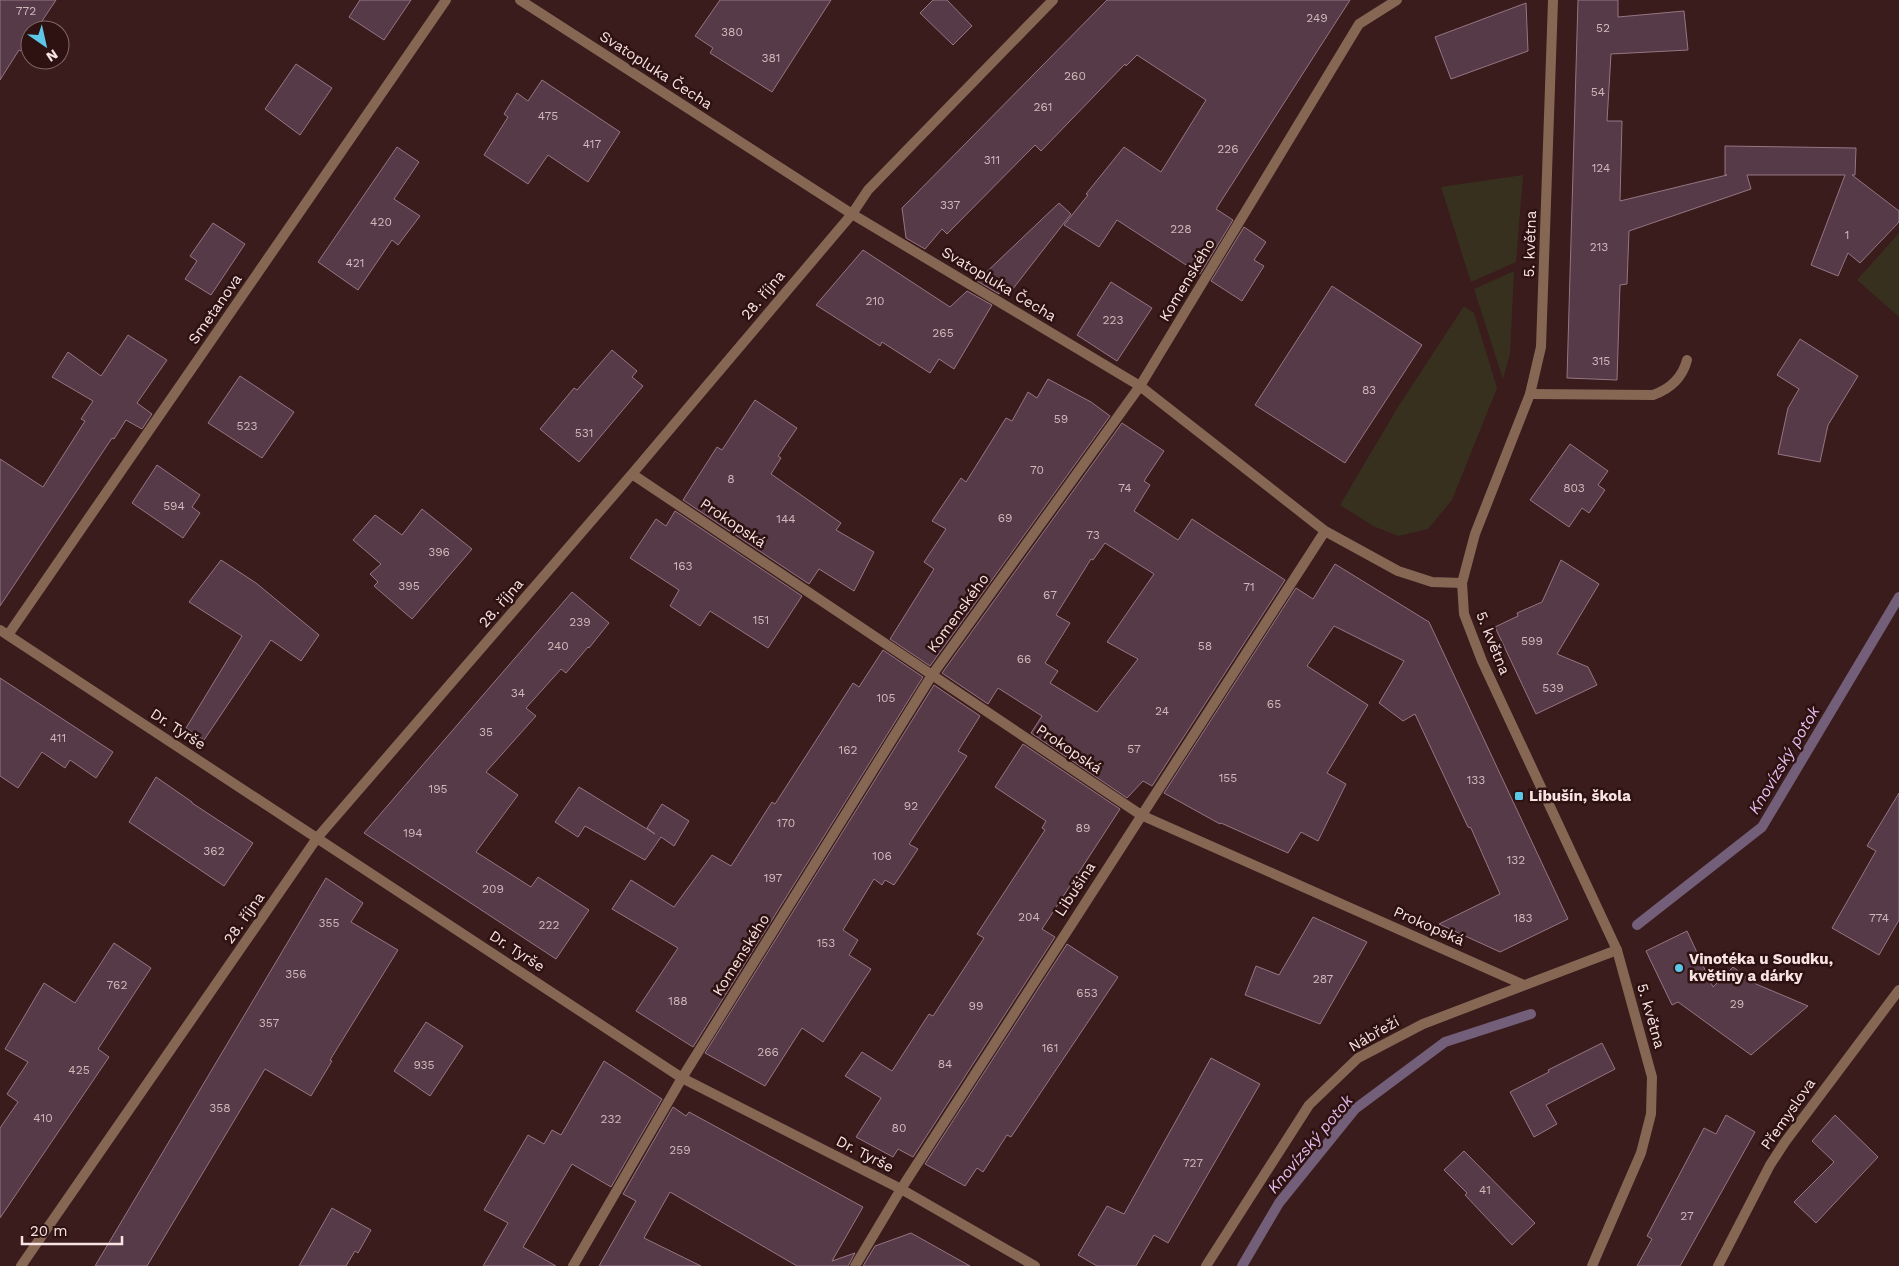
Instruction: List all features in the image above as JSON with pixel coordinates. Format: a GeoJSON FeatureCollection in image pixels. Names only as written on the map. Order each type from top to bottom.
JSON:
{"type":"FeatureCollection","features":[{"type":"Feature","properties":{"kind":"street","name":"Smetanova"},"geometry":{"type":"LineString","coordinates":[[4,633],[446,0]]}},
{"type":"Feature","properties":{"kind":"street","name":"Svatopluka Čecha"},"geometry":{"type":"LineString","coordinates":[[520,0],[852,214],[1140,386],[1325,532],[1398,571],[1432,582],[1462,583]]}},
{"type":"Feature","properties":{"kind":"street","name":"28. října"},"geometry":{"type":"LineString","coordinates":[[21,1266],[317,838],[632,474],[852,214],[868,190],[1053,0]]}},
{"type":"Feature","properties":{"kind":"street","name":"Komenského"},"geometry":{"type":"LineString","coordinates":[[573,1266],[682,1078],[932,675],[1140,386],[1359,24],[1397,0]]}},
{"type":"Feature","properties":{"kind":"street","name":"5. května"},"geometry":{"type":"LineString","coordinates":[[1553,0],[1541,347],[1530,394],[1475,534],[1462,583],[1464,614],[1482,661],[1617,950],[1652,1077],[1652,1114],[1642,1154],[1592,1266]]}},
{"type":"Feature","properties":{"kind":"street"},"geometry":{"type":"LineString","coordinates":[[1530,394],[1653,395],[1668,390],[1685,370],[1687,360]]}},
{"type":"Feature","properties":{"kind":"street","name":"Prokopská"},"geometry":{"type":"LineString","coordinates":[[632,474],[1141,815],[1524,985]]}},
{"type":"Feature","properties":{"kind":"street","name":"Libušina"},"geometry":{"type":"LineString","coordinates":[[855,1266],[901,1189],[1325,532]]}},
{"type":"Feature","properties":{"kind":"street","name":"Dr. Tyrše"},"geometry":{"type":"LineString","coordinates":[[4,633],[682,1078],[901,1189],[1035,1266]]}},
{"type":"Feature","properties":{"kind":"street","name":"Nábřeží"},"geometry":{"type":"LineString","coordinates":[[1206,1266],[1309,1106],[1358,1058],[1423,1024],[1617,950]]}},
{"type":"Feature","properties":{"kind":"street","name":"Přemyslova"},"geometry":{"type":"LineString","coordinates":[[1718,1266],[1762,1181],[1785,1142],[1899,990]]}},
{"type":"Feature","properties":{"kind":"shaded area"},"geometry":{"type":"Polygon","coordinates":[[[1523,175],[1516,262],[1471,282],[1441,187],[1523,175]]]}},
{"type":"Feature","properties":{"kind":"shaded area"},"geometry":{"type":"Polygon","coordinates":[[[1899,233],[1899,317],[1857,280],[1899,233]]]}},
{"type":"Feature","properties":{"kind":"shaded area"},"geometry":{"type":"Polygon","coordinates":[[[1514,271],[1510,354],[1503,379],[1474,289],[1514,271]]]}},
{"type":"Feature","properties":{"kind":"shaded area"},"geometry":{"type":"Polygon","coordinates":[[[1464,306],[1474,313],[1497,388],[1452,500],[1428,529],[1398,536],[1373,526],[1340,505],[1398,407],[1464,306]]]}},
{"type":"Feature","properties":{"kind":"building"},"geometry":{"type":"Polygon","coordinates":[[[0,0],[56,0],[43,20],[20,20],[20,50],[0,80],[0,0]]]}},
{"type":"Feature","properties":{"kind":"building"},"geometry":{"type":"Polygon","coordinates":[[[360,0],[411,0],[384,40],[349,17],[360,0]]]}},
{"type":"Feature","properties":{"kind":"building"},"geometry":{"type":"Polygon","coordinates":[[[720,0],[831,0],[772,92],[710,53],[713,48],[695,36],[720,0]]]}},
{"type":"Feature","properties":{"kind":"building"},"geometry":{"type":"Polygon","coordinates":[[[933,0],[947,0],[972,26],[953,45],[920,13],[933,0]]]}},
{"type":"Feature","properties":{"kind":"building"},"geometry":{"type":"Polygon","coordinates":[[[1107,0],[1350,0],[1216,209],[1233,220],[1200,274],[1117,220],[1099,247],[1064,225],[1124,147],[1161,172],[1206,100],[1137,55],[1126,66],[1125,64],[1041,151],[1035,145],[947,234],[942,229],[925,249],[906,238],[902,208],[1107,0]]]}},
{"type":"Feature","properties":{"kind":"building"},"geometry":{"type":"Polygon","coordinates":[[[1578,0],[1618,0],[1618,17],[1684,11],[1688,50],[1611,54],[1607,121],[1622,121],[1620,201],[1727,175],[1725,175],[1725,146],[1856,148],[1855,175],[1852,175],[1899,211],[1899,222],[1860,263],[1848,253],[1838,276],[1811,265],[1845,175],[1747,175],[1751,189],[1629,231],[1627,284],[1620,285],[1617,380],[1567,378],[1578,0]]]}},
{"type":"Feature","properties":{"kind":"building"},"geometry":{"type":"Polygon","coordinates":[[[1526,3],[1528,51],[1451,79],[1435,37],[1526,3]]]}},
{"type":"Feature","properties":{"kind":"building"},"geometry":{"type":"Polygon","coordinates":[[[296,64],[332,88],[300,135],[265,109],[296,64]]]}},
{"type":"Feature","properties":{"kind":"building"},"geometry":{"type":"Polygon","coordinates":[[[542,80],[620,132],[588,182],[548,155],[528,184],[484,155],[508,117],[504,114],[517,93],[528,101],[542,80]]]}},
{"type":"Feature","properties":{"kind":"building"},"geometry":{"type":"Polygon","coordinates":[[[397,147],[419,162],[394,199],[420,216],[398,245],[392,240],[358,290],[318,262],[397,147]]]}},
{"type":"Feature","properties":{"kind":"building"},"geometry":{"type":"Polygon","coordinates":[[[1059,203],[1071,214],[1012,290],[1004,285],[999,294],[977,281],[1059,203]]]}},
{"type":"Feature","properties":{"kind":"building"},"geometry":{"type":"Polygon","coordinates":[[[213,223],[245,244],[211,295],[185,279],[197,261],[190,256],[213,223]]]}},
{"type":"Feature","properties":{"kind":"building"},"geometry":{"type":"Polygon","coordinates":[[[1244,227],[1266,242],[1254,260],[1264,266],[1242,301],[1211,281],[1244,227]]]}},
{"type":"Feature","properties":{"kind":"building"},"geometry":{"type":"Polygon","coordinates":[[[863,250],[950,307],[967,291],[992,305],[954,369],[939,359],[930,373],[882,342],[880,346],[816,305],[863,250]]]}},
{"type":"Feature","properties":{"kind":"building"},"geometry":{"type":"Polygon","coordinates":[[[1111,282],[1152,308],[1117,361],[1077,335],[1111,282]]]}},
{"type":"Feature","properties":{"kind":"building"},"geometry":{"type":"Polygon","coordinates":[[[1332,286],[1422,345],[1345,463],[1255,405],[1332,286]]]}},
{"type":"Feature","properties":{"kind":"building"},"geometry":{"type":"Polygon","coordinates":[[[128,335],[167,360],[137,403],[152,414],[142,429],[126,420],[0,606],[0,459],[43,487],[85,421],[81,419],[93,401],[52,377],[68,352],[101,376],[128,335]]]}},
{"type":"Feature","properties":{"kind":"building"},"geometry":{"type":"Polygon","coordinates":[[[1800,339],[1858,376],[1828,425],[1820,462],[1778,454],[1788,408],[1799,389],[1777,375],[1800,339]]]}},
{"type":"Feature","properties":{"kind":"building"},"geometry":{"type":"Polygon","coordinates":[[[612,350],[637,371],[632,377],[643,386],[579,462],[540,429],[574,388],[577,390],[612,350]]]}},
{"type":"Feature","properties":{"kind":"building"},"geometry":{"type":"Polygon","coordinates":[[[240,376],[294,412],[262,458],[208,423],[240,376]]]}},
{"type":"Feature","properties":{"kind":"building"},"geometry":{"type":"Polygon","coordinates":[[[1048,379],[1091,402],[1110,416],[930,666],[890,639],[934,569],[924,562],[946,529],[932,521],[961,478],[966,482],[1006,418],[1012,421],[1028,392],[1037,398],[1048,379]]]}},
{"type":"Feature","properties":{"kind":"building"},"geometry":{"type":"Polygon","coordinates":[[[755,400],[797,428],[778,456],[781,458],[771,474],[841,523],[836,530],[874,552],[854,591],[819,569],[809,584],[683,500],[717,447],[722,450],[755,400]]]}},
{"type":"Feature","properties":{"kind":"building"},"geometry":{"type":"Polygon","coordinates":[[[1122,423],[1164,451],[1144,481],[1150,485],[1134,511],[1178,540],[1192,519],[1285,580],[1152,786],[1143,781],[1127,798],[1031,733],[1042,716],[998,688],[988,704],[942,673],[1122,423]],[[1105,543],[1093,560],[1091,559],[1056,615],[1070,623],[1045,663],[1058,671],[1050,683],[1097,712],[1138,659],[1107,642],[1154,574],[1105,543]]]}},
{"type":"Feature","properties":{"kind":"building"},"geometry":{"type":"Polygon","coordinates":[[[1570,444],[1608,471],[1598,485],[1605,490],[1589,513],[1582,508],[1569,527],[1530,500],[1570,444]]]}},
{"type":"Feature","properties":{"kind":"building"},"geometry":{"type":"Polygon","coordinates":[[[157,465],[200,495],[192,507],[200,513],[183,538],[132,503],[157,465]]]}},
{"type":"Feature","properties":{"kind":"building"},"geometry":{"type":"Polygon","coordinates":[[[422,509],[472,549],[412,619],[374,586],[378,582],[370,574],[381,564],[353,540],[375,515],[402,535],[422,509]]]}},
{"type":"Feature","properties":{"kind":"building"},"geometry":{"type":"Polygon","coordinates":[[[675,511],[802,596],[768,648],[710,611],[700,626],[670,606],[679,590],[630,558],[656,519],[666,526],[675,511]]]}},
{"type":"Feature","properties":{"kind":"building"},"geometry":{"type":"Polygon","coordinates":[[[221,560],[256,583],[319,635],[301,661],[271,640],[204,740],[186,728],[242,636],[189,602],[221,560]]]}},
{"type":"Feature","properties":{"kind":"building"},"geometry":{"type":"Polygon","coordinates":[[[1561,560],[1599,584],[1557,654],[1588,667],[1597,685],[1536,714],[1495,627],[1518,616],[1517,613],[1542,602],[1561,560]]]}},
{"type":"Feature","properties":{"kind":"building"},"geometry":{"type":"Polygon","coordinates":[[[1335,564],[1429,622],[1568,919],[1500,952],[1439,924],[1500,894],[1471,828],[1468,827],[1415,714],[1403,721],[1379,703],[1404,661],[1334,626],[1307,666],[1368,705],[1327,773],[1346,784],[1318,841],[1301,832],[1288,853],[1220,824],[1164,793],[1296,588],[1313,599],[1335,564]]]}},
{"type":"Feature","properties":{"kind":"building"},"geometry":{"type":"Polygon","coordinates":[[[572,592],[609,623],[566,673],[561,669],[526,708],[536,716],[486,772],[518,795],[476,852],[531,887],[538,877],[589,910],[556,959],[364,833],[572,592]]]}},
{"type":"Feature","properties":{"kind":"building"},"geometry":{"type":"Polygon","coordinates":[[[883,650],[923,677],[693,1047],[636,1011],[678,948],[612,909],[631,880],[674,907],[712,855],[731,866],[772,802],[775,804],[853,683],[859,687],[883,650]]]}},
{"type":"Feature","properties":{"kind":"building"},"geometry":{"type":"Polygon","coordinates":[[[0,678],[113,752],[96,778],[70,760],[65,768],[42,752],[18,788],[0,776],[0,678]]]}},
{"type":"Feature","properties":{"kind":"building"},"geometry":{"type":"Polygon","coordinates":[[[934,685],[980,716],[958,751],[967,756],[909,844],[918,849],[894,885],[885,880],[882,885],[874,879],[843,930],[858,940],[849,955],[871,969],[823,1042],[802,1028],[765,1086],[705,1053],[934,685]]]}},
{"type":"Feature","properties":{"kind":"building"},"geometry":{"type":"Polygon","coordinates":[[[1023,744],[1120,809],[1042,929],[1055,937],[913,1157],[898,1149],[893,1157],[856,1137],[881,1098],[845,1076],[862,1052],[892,1071],[929,1014],[933,1016],[984,938],[977,934],[1045,830],[1042,828],[1046,821],[995,787],[1023,744]]]}},
{"type":"Feature","properties":{"kind":"building"},"geometry":{"type":"Polygon","coordinates":[[[156,777],[253,843],[224,886],[129,822],[156,777]]]}},
{"type":"Feature","properties":{"kind":"building"},"geometry":{"type":"Polygon","coordinates":[[[579,787],[655,834],[647,828],[662,804],[689,821],[674,846],[661,837],[645,860],[585,826],[578,837],[555,822],[579,787]]]}},
{"type":"Feature","properties":{"kind":"building"},"geometry":{"type":"Polygon","coordinates":[[[1899,793],[1899,920],[1879,955],[1832,928],[1876,851],[1867,846],[1899,793]]]}},
{"type":"Feature","properties":{"kind":"building"},"geometry":{"type":"Polygon","coordinates":[[[326,878],[363,903],[351,922],[398,950],[330,1060],[332,1061],[311,1096],[265,1069],[147,1266],[95,1266],[326,878]]]}},
{"type":"Feature","properties":{"kind":"building"},"geometry":{"type":"Polygon","coordinates":[[[1313,917],[1367,942],[1320,1024],[1245,995],[1256,966],[1279,975],[1313,917]]]}},
{"type":"Feature","properties":{"kind":"building"},"geometry":{"type":"Polygon","coordinates":[[[1687,931],[1713,987],[1733,967],[1756,984],[1808,1006],[1751,1055],[1678,1002],[1672,1005],[1646,951],[1687,931]]]}},
{"type":"Feature","properties":{"kind":"building"},"geometry":{"type":"Polygon","coordinates":[[[114,943],[151,968],[98,1049],[109,1057],[0,1218],[0,1128],[18,1102],[7,1094],[28,1062],[5,1049],[44,983],[75,1003],[114,943]]]}},
{"type":"Feature","properties":{"kind":"building"},"geometry":{"type":"Polygon","coordinates":[[[1067,944],[1118,977],[1011,1137],[1007,1135],[983,1172],[977,1168],[965,1186],[925,1164],[1067,944]]]}},
{"type":"Feature","properties":{"kind":"building"},"geometry":{"type":"Polygon","coordinates":[[[426,1022],[463,1046],[430,1096],[394,1071],[426,1022]]]}},
{"type":"Feature","properties":{"kind":"building"},"geometry":{"type":"Polygon","coordinates":[[[1602,1043],[1615,1069],[1546,1105],[1557,1124],[1534,1137],[1510,1092],[1549,1072],[1548,1070],[1602,1043]]]}},
{"type":"Feature","properties":{"kind":"building"},"geometry":{"type":"Polygon","coordinates":[[[1211,1058],[1260,1084],[1168,1243],[1154,1235],[1136,1266],[1097,1266],[1078,1255],[1107,1206],[1124,1214],[1211,1058]]]}},
{"type":"Feature","properties":{"kind":"building"},"geometry":{"type":"Polygon","coordinates":[[[604,1061],[662,1099],[611,1187],[572,1164],[523,1247],[556,1266],[483,1266],[508,1223],[484,1210],[528,1135],[544,1144],[552,1130],[561,1135],[604,1061]]]}},
{"type":"Feature","properties":{"kind":"building"},"geometry":{"type":"Polygon","coordinates":[[[673,1107],[686,1116],[689,1112],[863,1207],[832,1261],[855,1253],[848,1266],[797,1266],[670,1192],[644,1238],[701,1266],[599,1266],[636,1201],[623,1194],[673,1107]]]}},
{"type":"Feature","properties":{"kind":"building"},"geometry":{"type":"Polygon","coordinates":[[[1726,1115],[1755,1132],[1680,1266],[1637,1266],[1652,1239],[1647,1236],[1704,1128],[1716,1134],[1726,1115]]]}},
{"type":"Feature","properties":{"kind":"building"},"geometry":{"type":"Polygon","coordinates":[[[1835,1115],[1878,1157],[1816,1223],[1794,1202],[1834,1162],[1812,1141],[1835,1115]]]}},
{"type":"Feature","properties":{"kind":"building"},"geometry":{"type":"Polygon","coordinates":[[[1464,1151],[1535,1223],[1512,1245],[1465,1195],[1467,1193],[1444,1170],[1464,1151]]]}},
{"type":"Feature","properties":{"kind":"building"},"geometry":{"type":"Polygon","coordinates":[[[332,1208],[371,1230],[358,1253],[355,1251],[346,1266],[299,1266],[332,1208]]]}},
{"type":"Feature","properties":{"kind":"building"},"geometry":{"type":"Polygon","coordinates":[[[911,1233],[970,1266],[863,1266],[875,1246],[911,1233]]]}},
{"type":"Feature","properties":{"kind":"waterway","name":"Knovízský potok"},"geometry":{"type":"LineString","coordinates":[[1637,925],[1762,827],[1899,597]]}},
{"type":"Feature","properties":{"kind":"waterway","name":"Knovízský potok"},"geometry":{"type":"LineString","coordinates":[[1242,1266],[1279,1203],[1355,1109],[1445,1042],[1531,1014]]}},
{"type":"Feature","properties":{"kind":"place","name":"Libušín, škola"},"geometry":{"type":"Point","coordinates":[1519,796]}},
{"type":"Feature","properties":{"kind":"place","name":"Vinotéka u Soudku, květiny a dárky"},"geometry":{"type":"Point","coordinates":[1679,968]}}]}
